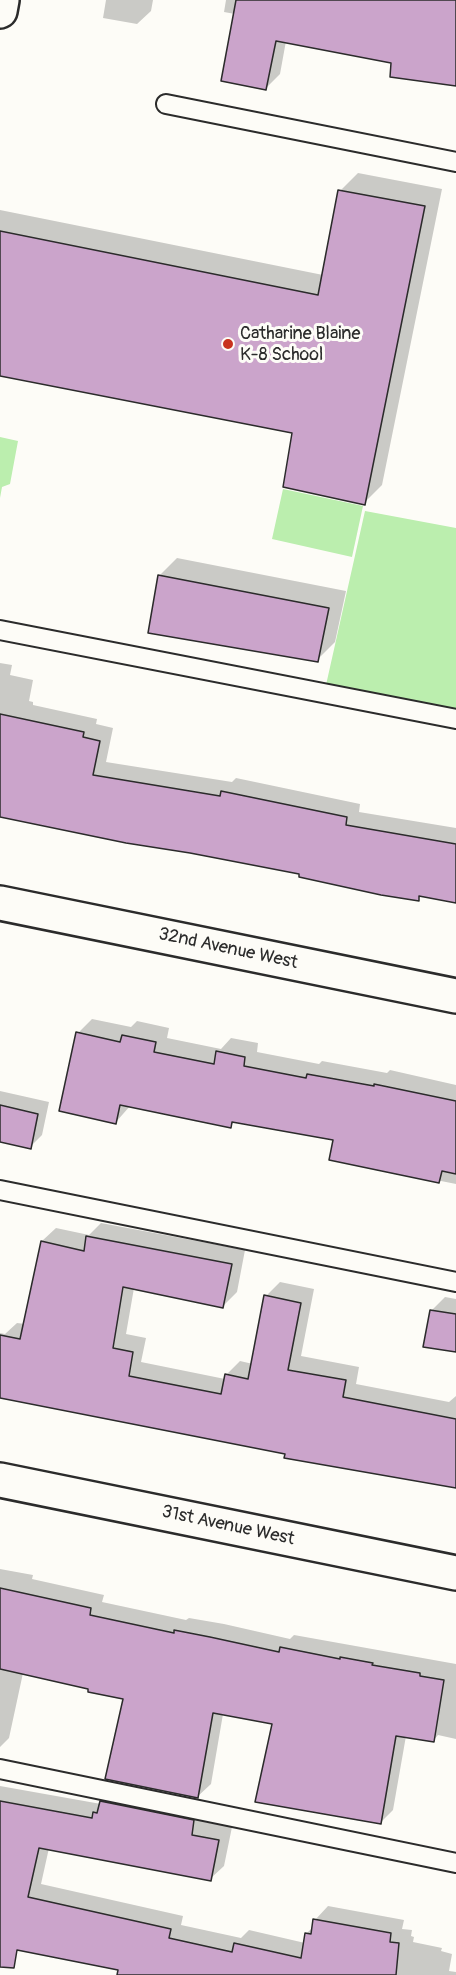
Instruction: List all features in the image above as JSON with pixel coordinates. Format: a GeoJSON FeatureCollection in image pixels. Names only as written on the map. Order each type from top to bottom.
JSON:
{"type":"FeatureCollection","features":[{"type":"Feature","properties":{"kind":"street"},"geometry":{"type":"LineString","coordinates":[[0,11],[2,0]]}},
{"type":"Feature","properties":{"kind":"street","name":"32nd Avenue West"},"geometry":{"type":"LineString","coordinates":[[0,903],[456,996]]}},
{"type":"Feature","properties":{"kind":"street","name":"31st Avenue West"},"geometry":{"type":"LineString","coordinates":[[0,1480],[456,1573]]}},
{"type":"Feature","properties":{"kind":"lane"},"geometry":{"type":"LineString","coordinates":[[166,104],[456,162]]}},
{"type":"Feature","properties":{"kind":"lane"},"geometry":{"type":"LineString","coordinates":[[0,630],[456,719]]}},
{"type":"Feature","properties":{"kind":"lane"},"geometry":{"type":"LineString","coordinates":[[0,1190],[456,1282]]}},
{"type":"Feature","properties":{"kind":"lane"},"geometry":{"type":"LineString","coordinates":[[0,1769],[456,1863]]}},
{"type":"Feature","properties":{"kind":"green space"},"geometry":{"type":"Polygon","coordinates":[[[0,437],[18,441],[10,484],[2,487],[0,498],[0,437]]]}},
{"type":"Feature","properties":{"kind":"green space"},"geometry":{"type":"Polygon","coordinates":[[[283,489],[363,506],[352,557],[272,539],[283,489]]]}},
{"type":"Feature","properties":{"kind":"green space"},"geometry":{"type":"Polygon","coordinates":[[[365,511],[456,528],[456,711],[326,685],[365,511]]]}},
{"type":"Feature","properties":{"kind":"building"},"geometry":{"type":"Polygon","coordinates":[[[236,0],[456,0],[456,86],[390,77],[391,63],[276,41],[266,90],[221,81],[236,0]]]}},
{"type":"Feature","properties":{"kind":"building"},"geometry":{"type":"Polygon","coordinates":[[[338,190],[425,206],[365,505],[283,487],[292,433],[0,376],[0,231],[318,295],[338,190]]]}},
{"type":"Feature","properties":{"kind":"building"},"geometry":{"type":"Polygon","coordinates":[[[158,575],[329,608],[318,662],[148,633],[158,575]]]}},
{"type":"Feature","properties":{"kind":"building"},"geometry":{"type":"Polygon","coordinates":[[[0,714],[84,732],[83,737],[100,741],[93,775],[220,796],[221,791],[347,817],[346,825],[456,844],[456,903],[419,896],[419,901],[381,895],[299,877],[299,874],[126,843],[0,817],[0,714]]]}},
{"type":"Feature","properties":{"kind":"building"},"geometry":{"type":"Polygon","coordinates":[[[76,1032],[120,1042],[122,1035],[156,1042],[154,1052],[214,1064],[216,1051],[245,1057],[244,1066],[306,1078],[307,1074],[374,1086],[374,1084],[456,1101],[456,1174],[442,1171],[439,1183],[329,1160],[333,1140],[232,1122],[231,1128],[120,1105],[116,1124],[59,1111],[76,1032]]]}},
{"type":"Feature","properties":{"kind":"building"},"geometry":{"type":"Polygon","coordinates":[[[0,1105],[38,1114],[31,1149],[0,1142],[0,1105]]]}},
{"type":"Feature","properties":{"kind":"building"},"geometry":{"type":"Polygon","coordinates":[[[86,1236],[232,1264],[223,1308],[123,1287],[113,1348],[133,1352],[129,1376],[221,1394],[225,1374],[248,1379],[264,1295],[301,1303],[288,1370],[346,1380],[343,1397],[456,1419],[456,1488],[284,1458],[285,1454],[0,1398],[0,1335],[20,1339],[41,1241],[84,1251],[86,1236]]]}},
{"type":"Feature","properties":{"kind":"building"},"geometry":{"type":"Polygon","coordinates":[[[430,1310],[456,1314],[456,1352],[423,1347],[430,1310]]]}},
{"type":"Feature","properties":{"kind":"building"},"geometry":{"type":"Polygon","coordinates":[[[0,1588],[91,1608],[90,1615],[174,1633],[174,1630],[279,1652],[280,1647],[340,1659],[340,1657],[444,1680],[434,1742],[396,1736],[381,1824],[255,1802],[272,1724],[213,1713],[198,1798],[105,1779],[123,1699],[0,1669],[0,1588]]]}},
{"type":"Feature","properties":{"kind":"building"},"geometry":{"type":"Polygon","coordinates":[[[0,1801],[92,1818],[93,1812],[97,1813],[100,1801],[194,1820],[192,1835],[219,1840],[211,1881],[39,1848],[28,1897],[171,1929],[169,1938],[232,1952],[234,1943],[301,1958],[305,1933],[311,1934],[313,1919],[391,1933],[390,1942],[399,1943],[396,1975],[117,1975],[118,1970],[17,1950],[14,1968],[0,1967],[0,1801]]]}},
{"type":"Feature","properties":{"kind":"place","name":"Catharine Blaine K-8 School"},"geometry":{"type":"Point","coordinates":[228,344]}}]}
